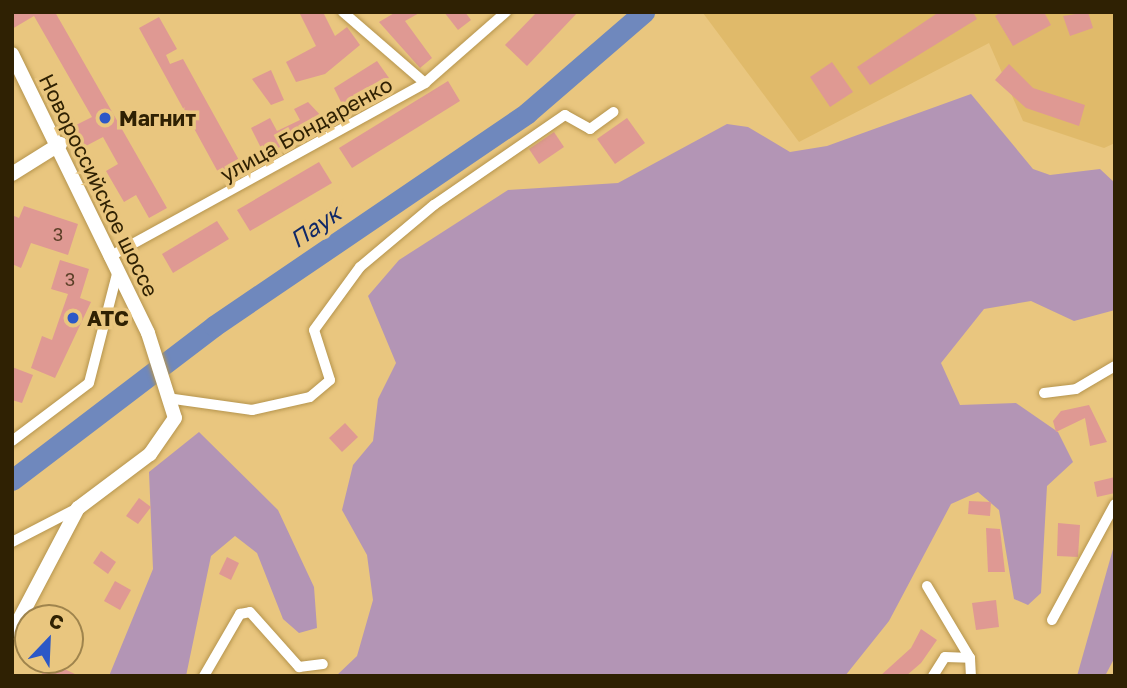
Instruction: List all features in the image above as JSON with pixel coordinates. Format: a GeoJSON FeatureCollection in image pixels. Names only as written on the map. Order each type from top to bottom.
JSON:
{"type":"FeatureCollection","features":[{"type":"Feature","properties":{"kind":"main road","name":"Новороссийское шоссе"},"geometry":{"type":"LineString","coordinates":[[12,54],[60,144],[109,257],[148,333],[174,399]]}},
{"type":"Feature","properties":{"kind":"main road"},"geometry":{"type":"LineString","coordinates":[[12,174],[60,144]]}},
{"type":"Feature","properties":{"kind":"main road"},"geometry":{"type":"LineString","coordinates":[[12,632],[78,508],[150,454],[175,418],[174,399]]}},
{"type":"Feature","properties":{"kind":"street"},"geometry":{"type":"LineString","coordinates":[[344,12],[425,83]]}},
{"type":"Feature","properties":{"kind":"street","name":"улица Бондаренко"},"geometry":{"type":"LineString","coordinates":[[109,257],[425,83],[506,12]]}},
{"type":"Feature","properties":{"kind":"street"},"geometry":{"type":"LineString","coordinates":[[174,399],[252,410],[310,397],[330,380],[314,331],[360,267],[434,205],[565,115],[590,129],[613,112]]}},
{"type":"Feature","properties":{"kind":"street"},"geometry":{"type":"LineString","coordinates":[[12,441],[89,383],[117,274]]}},
{"type":"Feature","properties":{"kind":"street"},"geometry":{"type":"LineString","coordinates":[[1044,393],[1076,389],[1115,366]]}},
{"type":"Feature","properties":{"kind":"street"},"geometry":{"type":"LineString","coordinates":[[1052,620],[1081,571],[1096,528],[1115,503]]}},
{"type":"Feature","properties":{"kind":"street"},"geometry":{"type":"LineString","coordinates":[[12,542],[78,508]]}},
{"type":"Feature","properties":{"kind":"street"},"geometry":{"type":"LineString","coordinates":[[928,586],[970,658],[971,676]]}},
{"type":"Feature","properties":{"kind":"street"},"geometry":{"type":"LineString","coordinates":[[204,676],[240,614],[250,612],[299,667],[323,664]]}},
{"type":"Feature","properties":{"kind":"street"},"geometry":{"type":"LineString","coordinates":[[933,676],[945,657],[970,658]]}},
{"type":"Feature","properties":{"kind":"shaded area"},"geometry":{"type":"Polygon","coordinates":[[[1115,12],[1115,143],[1104,148],[1023,121],[989,43],[799,142],[703,13],[1115,12]]]}},
{"type":"Feature","properties":{"kind":"shaded area"},"geometry":{"type":"Polygon","coordinates":[[[971,94],[1033,169],[1050,175],[1100,169],[1115,183],[1115,310],[1074,321],[1031,301],[984,309],[941,363],[960,405],[1016,403],[1058,432],[1073,462],[1047,486],[1041,593],[1028,605],[1014,599],[999,510],[978,492],[951,504],[889,621],[845,676],[336,676],[357,656],[373,600],[367,555],[342,510],[353,465],[373,441],[378,399],[396,363],[368,296],[399,260],[508,190],[618,183],[727,124],[748,127],[790,152],[827,146],[971,94]]]}},
{"type":"Feature","properties":{"kind":"shaded area"},"geometry":{"type":"Polygon","coordinates":[[[199,432],[278,510],[314,587],[317,628],[299,633],[283,619],[257,553],[235,536],[211,556],[186,676],[109,676],[153,569],[149,472],[199,432]]]}},
{"type":"Feature","properties":{"kind":"shaded area"},"geometry":{"type":"Polygon","coordinates":[[[1115,542],[1115,657],[1105,676],[1077,676],[1115,542]]]}},
{"type":"Feature","properties":{"kind":"building"},"geometry":{"type":"Polygon","coordinates":[[[12,12],[55,12],[167,208],[149,218],[136,195],[124,202],[106,171],[118,164],[103,137],[84,147],[74,126],[92,117],[34,16],[12,29],[12,12]]]}},
{"type":"Feature","properties":{"kind":"building"},"geometry":{"type":"Polygon","coordinates":[[[299,12],[323,12],[335,36],[347,27],[360,45],[325,74],[296,82],[286,62],[316,46],[299,12]]]}},
{"type":"Feature","properties":{"kind":"building"},"geometry":{"type":"Polygon","coordinates":[[[396,12],[421,12],[405,21],[432,58],[420,68],[379,22],[396,12]]]}},
{"type":"Feature","properties":{"kind":"building"},"geometry":{"type":"Polygon","coordinates":[[[444,12],[465,12],[471,20],[458,30],[444,12]]]}},
{"type":"Feature","properties":{"kind":"building"},"geometry":{"type":"Polygon","coordinates":[[[537,12],[578,12],[527,66],[505,45],[537,12]]]}},
{"type":"Feature","properties":{"kind":"building"},"geometry":{"type":"Polygon","coordinates":[[[939,12],[973,12],[977,19],[870,85],[857,67],[939,12]]]}},
{"type":"Feature","properties":{"kind":"building"},"geometry":{"type":"Polygon","coordinates":[[[1001,12],[1044,12],[1051,25],[1013,46],[995,16],[1001,12]]]}},
{"type":"Feature","properties":{"kind":"building"},"geometry":{"type":"Polygon","coordinates":[[[1088,12],[1093,28],[1070,36],[1063,16],[1088,12]]]}},
{"type":"Feature","properties":{"kind":"building"},"geometry":{"type":"Polygon","coordinates":[[[159,17],[177,49],[166,55],[170,64],[183,59],[240,162],[219,174],[139,28],[159,17]]]}},
{"type":"Feature","properties":{"kind":"building"},"geometry":{"type":"Polygon","coordinates":[[[377,61],[389,78],[343,106],[334,88],[377,61]]]}},
{"type":"Feature","properties":{"kind":"building"},"geometry":{"type":"Polygon","coordinates":[[[832,62],[853,92],[830,107],[810,77],[832,62]]]}},
{"type":"Feature","properties":{"kind":"building"},"geometry":{"type":"Polygon","coordinates":[[[1009,64],[1033,88],[1085,105],[1079,126],[1026,108],[995,80],[1009,64]]]}},
{"type":"Feature","properties":{"kind":"building"},"geometry":{"type":"Polygon","coordinates":[[[271,70],[284,100],[271,105],[252,79],[271,70]]]}},
{"type":"Feature","properties":{"kind":"building"},"geometry":{"type":"Polygon","coordinates":[[[448,81],[460,101],[352,168],[339,148],[448,81]]]}},
{"type":"Feature","properties":{"kind":"building"},"geometry":{"type":"Polygon","coordinates":[[[308,102],[325,120],[265,156],[251,128],[270,118],[277,131],[300,120],[294,109],[308,102]]]}},
{"type":"Feature","properties":{"kind":"building"},"geometry":{"type":"Polygon","coordinates":[[[627,118],[645,143],[615,164],[597,139],[627,118]]]}},
{"type":"Feature","properties":{"kind":"building"},"geometry":{"type":"Polygon","coordinates":[[[554,132],[564,147],[539,164],[529,149],[554,132]]]}},
{"type":"Feature","properties":{"kind":"building"},"geometry":{"type":"Polygon","coordinates":[[[319,162],[332,183],[250,231],[237,210],[319,162]]]}},
{"type":"Feature","properties":{"kind":"building"},"geometry":{"type":"Polygon","coordinates":[[[24,206],[78,224],[68,255],[31,243],[21,268],[12,264],[12,215],[19,218],[24,206]]]}},
{"type":"Feature","properties":{"kind":"building"},"geometry":{"type":"Polygon","coordinates":[[[217,221],[229,239],[173,273],[162,254],[217,221]]]}},
{"type":"Feature","properties":{"kind":"building"},"geometry":{"type":"Polygon","coordinates":[[[60,260],[89,269],[80,298],[91,302],[55,378],[31,368],[42,336],[52,340],[68,294],[51,289],[60,260]]]}},
{"type":"Feature","properties":{"kind":"building"},"geometry":{"type":"Polygon","coordinates":[[[12,367],[33,375],[22,403],[12,400],[12,367]]]}},
{"type":"Feature","properties":{"kind":"building"},"geometry":{"type":"Polygon","coordinates":[[[1089,405],[1107,442],[1090,446],[1085,418],[1056,432],[1053,421],[1061,411],[1089,405]]]}},
{"type":"Feature","properties":{"kind":"building"},"geometry":{"type":"Polygon","coordinates":[[[345,423],[358,437],[342,452],[329,438],[345,423]]]}},
{"type":"Feature","properties":{"kind":"building"},"geometry":{"type":"Polygon","coordinates":[[[1115,477],[1115,493],[1097,497],[1094,482],[1115,477]]]}},
{"type":"Feature","properties":{"kind":"building"},"geometry":{"type":"Polygon","coordinates":[[[139,498],[151,507],[138,524],[126,516],[139,498]]]}},
{"type":"Feature","properties":{"kind":"building"},"geometry":{"type":"Polygon","coordinates":[[[969,501],[991,502],[990,516],[968,514],[969,501]]]}},
{"type":"Feature","properties":{"kind":"building"},"geometry":{"type":"Polygon","coordinates":[[[1058,523],[1080,525],[1078,557],[1057,556],[1058,523]]]}},
{"type":"Feature","properties":{"kind":"building"},"geometry":{"type":"Polygon","coordinates":[[[986,528],[1000,529],[1005,572],[988,572],[986,528]]]}},
{"type":"Feature","properties":{"kind":"building"},"geometry":{"type":"Polygon","coordinates":[[[101,551],[116,562],[108,574],[93,563],[101,551]]]}},
{"type":"Feature","properties":{"kind":"building"},"geometry":{"type":"Polygon","coordinates":[[[227,557],[239,563],[231,580],[219,574],[227,557]]]}},
{"type":"Feature","properties":{"kind":"building"},"geometry":{"type":"Polygon","coordinates":[[[115,581],[131,590],[120,610],[104,601],[115,581]]]}},
{"type":"Feature","properties":{"kind":"building"},"geometry":{"type":"Polygon","coordinates":[[[996,600],[999,627],[976,630],[972,603],[996,600]]]}},
{"type":"Feature","properties":{"kind":"building"},"geometry":{"type":"Polygon","coordinates":[[[921,629],[937,640],[921,663],[906,676],[880,676],[911,648],[921,629]]]}},
{"type":"Feature","properties":{"kind":"building"},"geometry":{"type":"Polygon","coordinates":[[[75,674],[79,676],[41,676],[75,674]]]}},
{"type":"Feature","properties":{"kind":"waterway","name":"Паук"},"geometry":{"type":"LineString","coordinates":[[12,480],[214,326],[527,113],[644,12]]}},
{"type":"Feature","properties":{"kind":"place","name":"Магнит"},"geometry":{"type":"Point","coordinates":[105,118]}},
{"type":"Feature","properties":{"kind":"place","name":"АТС"},"geometry":{"type":"Point","coordinates":[73,318]}}]}
